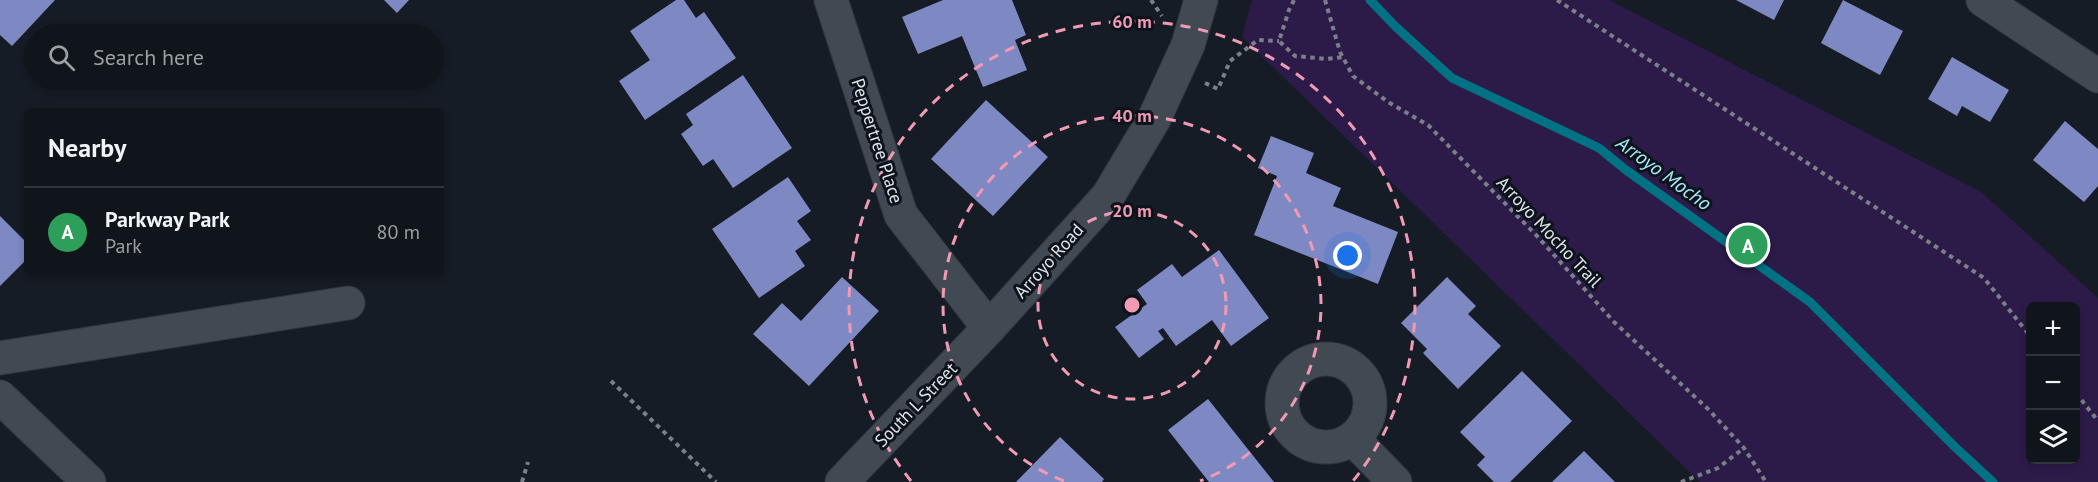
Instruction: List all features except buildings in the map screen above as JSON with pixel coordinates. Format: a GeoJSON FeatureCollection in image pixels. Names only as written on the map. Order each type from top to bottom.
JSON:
{"type":"FeatureCollection","features":[{"type":"Feature","properties":{"kind":"street","name":"Peppertree Place"},"geometry":{"type":"LineString","coordinates":[[831,0],[901,215],[989,328]]}},
{"type":"Feature","properties":{"kind":"street","name":"Arroyo Road"},"geometry":{"type":"LineString","coordinates":[[989,328],[1107,196],[1154,119],[1188,45],[1201,0]]}},
{"type":"Feature","properties":{"kind":"street"},"geometry":{"type":"LineString","coordinates":[[1983,0],[2098,76]]}},
{"type":"Feature","properties":{"kind":"street"},"geometry":{"type":"LineString","coordinates":[[0,358],[348,303]]}},
{"type":"Feature","properties":{"kind":"street","name":"South L Street"},"geometry":{"type":"LineString","coordinates":[[842,482],[989,328]]}},
{"type":"Feature","properties":{"kind":"street"},"geometry":{"type":"LineString","coordinates":[[0,397],[89,482]]}},
{"type":"Feature","properties":{"kind":"street"},"geometry":{"type":"LineString","coordinates":[[1353,439],[1395,482]]}},
{"type":"Feature","properties":{"kind":"path"},"geometry":{"type":"LineString","coordinates":[[1279,40],[1294,0]]}},
{"type":"Feature","properties":{"kind":"path","name":"Arroyo Mocho Trail"},"geometry":{"type":"LineString","coordinates":[[1325,0],[1343,57],[1353,76],[1388,102],[1428,125],[1537,236],[1614,322],[1708,408],[1744,448],[1766,482]]}},
{"type":"Feature","properties":{"kind":"path"},"geometry":{"type":"LineString","coordinates":[[1557,0],[1984,278],[2026,330]]}},
{"type":"Feature","properties":{"kind":"path"},"geometry":{"type":"LineString","coordinates":[[1176,70],[1218,89],[1230,62],[1258,40],[1279,40],[1295,56],[1327,60],[1343,57]]}},
{"type":"Feature","properties":{"kind":"path"},"geometry":{"type":"LineString","coordinates":[[611,381],[716,482]]}},
{"type":"Feature","properties":{"kind":"path"},"geometry":{"type":"LineString","coordinates":[[2080,398],[2098,422]]}},
{"type":"Feature","properties":{"kind":"path"},"geometry":{"type":"LineString","coordinates":[[1681,482],[1718,468],[1744,448]]}},
{"type":"Feature","properties":{"kind":"path"},"geometry":{"type":"LineString","coordinates":[[522,482],[528,462]]}},
{"type":"Feature","properties":{"kind":"shaded area"},"geometry":{"type":"Polygon","coordinates":[[[1252,0],[1609,0],[1981,192],[2098,298],[2098,482],[1700,482],[1242,37],[1252,0]]]}},
{"type":"Feature","properties":{"kind":"waterway","name":"Arroyo Mocho"},"geometry":{"type":"LineString","coordinates":[[1370,0],[1452,78],[1599,148],[1626,170],[1810,302],[1993,482]]}},
{"type":"Feature","properties":{"kind":"place","name":"Parkway Park"},"geometry":{"type":"Point","coordinates":[1748,245]}}]}
